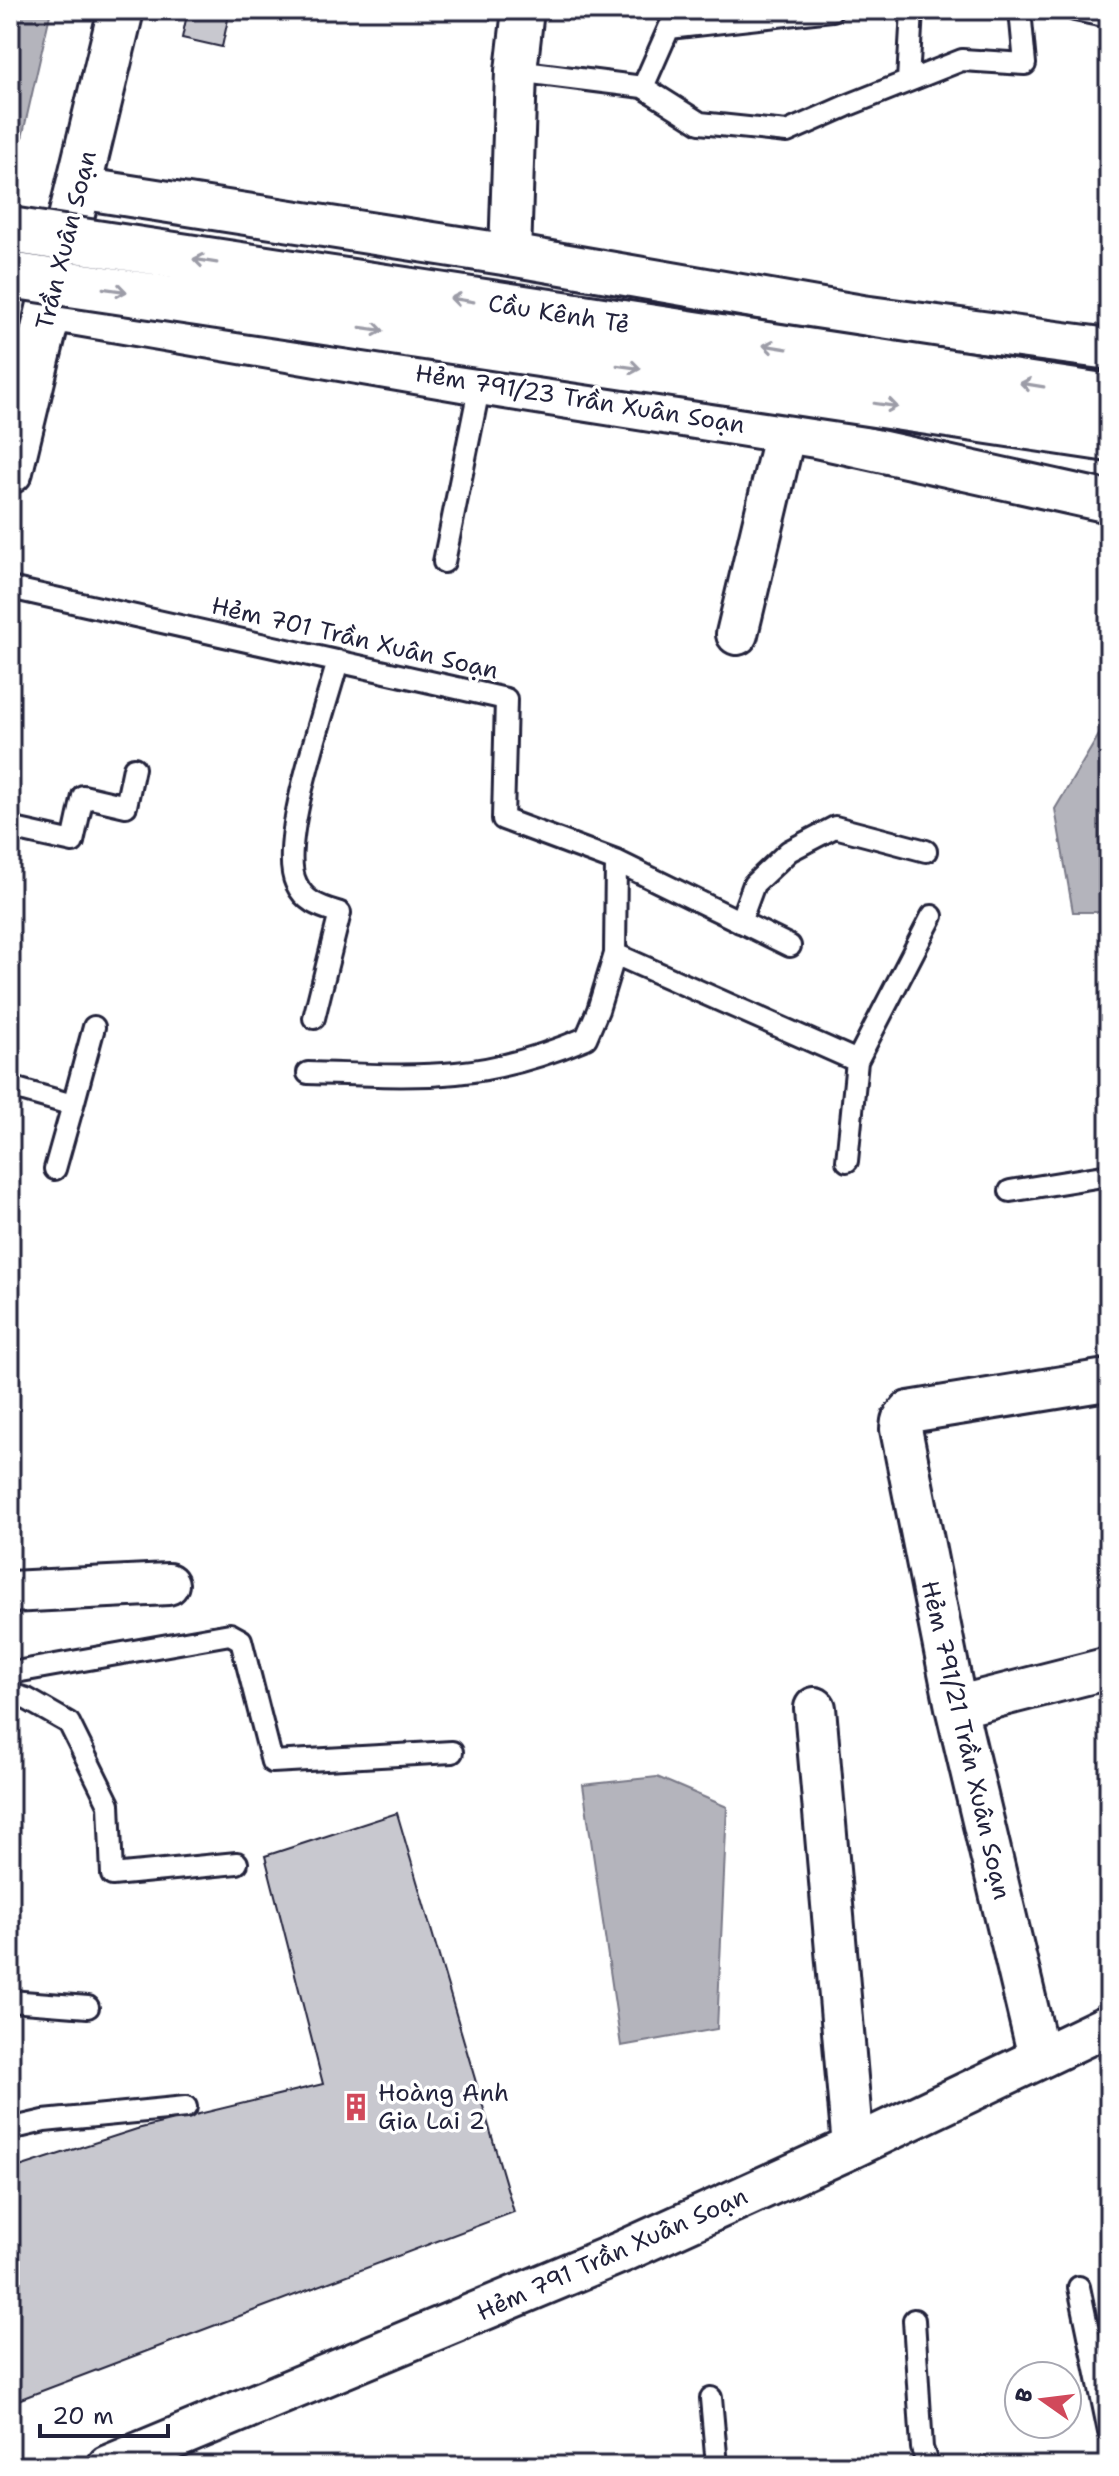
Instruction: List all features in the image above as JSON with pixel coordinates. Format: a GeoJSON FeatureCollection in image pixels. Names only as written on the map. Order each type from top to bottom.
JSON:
{"type":"FeatureCollection","features":[{"type":"Feature","properties":{"kind":"main road","name":"Trần Xuân Soạn"},"geometry":{"type":"LineString","coordinates":[[10,471],[121,10]]}},
{"type":"Feature","properties":{"kind":"main road","name":"Cầu Kênh Tẻ"},"geometry":{"type":"LineString","coordinates":[[10,230],[1109,397]]}},
{"type":"Feature","properties":{"kind":"main road","name":"Cầu Kênh Tẻ"},"geometry":{"type":"LineString","coordinates":[[10,275],[1109,439]]}},
{"type":"Feature","properties":{"kind":"street"},"geometry":{"type":"LineString","coordinates":[[510,255],[516,71],[523,10]]}},
{"type":"Feature","properties":{"kind":"street"},"geometry":{"type":"LineString","coordinates":[[79,188],[510,255],[862,316],[1109,349]]}},
{"type":"Feature","properties":{"kind":"street","name":"Hẻm 791/23 Trần Xuân Soạn"},"geometry":{"type":"LineString","coordinates":[[49,310],[480,384],[785,432],[1109,502]]}},
{"type":"Feature","properties":{"kind":"street"},"geometry":{"type":"LineString","coordinates":[[737,634],[785,432]]}},
{"type":"Feature","properties":{"kind":"street","name":"Hẻm 791/21 Trần Xuân Soạn"},"geometry":{"type":"LineString","coordinates":[[1039,2057],[956,1707],[901,1429],[902,1421],[909,1412],[1100,1381]]}},
{"type":"Feature","properties":{"kind":"street"},"geometry":{"type":"LineString","coordinates":[[10,1592],[168,1584]]}},
{"type":"Feature","properties":{"kind":"street"},"geometry":{"type":"LineString","coordinates":[[956,1707],[1109,1668]]}},
{"type":"Feature","properties":{"kind":"street"},"geometry":{"type":"LineString","coordinates":[[815,1708],[853,2147]]}},
{"type":"Feature","properties":{"kind":"street","name":"Hẻm 791 Trần Xuân Soạn"},"geometry":{"type":"LineString","coordinates":[[108,2466],[558,2280],[853,2147],[1109,2025]]}},
{"type":"Feature","properties":{"kind":"lane"},"geometry":{"type":"LineString","coordinates":[[643,87],[669,28],[832,10]]}},
{"type":"Feature","properties":{"kind":"lane"},"geometry":{"type":"LineString","coordinates":[[908,81],[912,10]]}},
{"type":"Feature","properties":{"kind":"lane"},"geometry":{"type":"LineString","coordinates":[[516,71],[643,87],[700,123],[787,132],[962,60],[1025,64],[1020,10]]}},
{"type":"Feature","properties":{"kind":"lane"},"geometry":{"type":"LineString","coordinates":[[1075,10],[1109,17]]}},
{"type":"Feature","properties":{"kind":"lane"},"geometry":{"type":"LineString","coordinates":[[444,562],[480,384]]}},
{"type":"Feature","properties":{"kind":"lane","name":"Hẻm 701 Trần Xuân Soạn"},"geometry":{"type":"LineString","coordinates":[[10,588],[506,699],[503,819],[616,861],[790,946]]}},
{"type":"Feature","properties":{"kind":"lane"},"geometry":{"type":"LineString","coordinates":[[314,1018],[340,913],[305,899],[295,882],[290,861],[298,808],[338,661]]}},
{"type":"Feature","properties":{"kind":"lane"},"geometry":{"type":"LineString","coordinates":[[10,828],[73,842],[83,796],[126,806],[134,768]]}},
{"type":"Feature","properties":{"kind":"lane"},"geometry":{"type":"LineString","coordinates":[[740,922],[754,884],[789,851],[835,827],[926,851]]}},
{"type":"Feature","properties":{"kind":"lane"},"geometry":{"type":"LineString","coordinates":[[308,1073],[455,1073],[493,1067],[586,1038],[615,954],[616,861]]}},
{"type":"Feature","properties":{"kind":"lane"},"geometry":{"type":"LineString","coordinates":[[847,1161],[857,1061],[932,916]]}},
{"type":"Feature","properties":{"kind":"lane"},"geometry":{"type":"LineString","coordinates":[[615,954],[857,1061]]}},
{"type":"Feature","properties":{"kind":"lane"},"geometry":{"type":"LineString","coordinates":[[55,1169],[94,1027]]}},
{"type":"Feature","properties":{"kind":"lane"},"geometry":{"type":"LineString","coordinates":[[10,1087],[73,1105]]}},
{"type":"Feature","properties":{"kind":"lane"},"geometry":{"type":"LineString","coordinates":[[1010,1191],[1109,1175]]}},
{"type":"Feature","properties":{"kind":"lane"},"geometry":{"type":"LineString","coordinates":[[10,1673],[230,1634],[241,1640],[272,1762],[452,1752]]}},
{"type":"Feature","properties":{"kind":"lane"},"geometry":{"type":"LineString","coordinates":[[10,1694],[27,1699],[69,1723],[109,1804],[112,1875],[237,1863]]}},
{"type":"Feature","properties":{"kind":"lane"},"geometry":{"type":"LineString","coordinates":[[10,2001],[88,2007]]}},
{"type":"Feature","properties":{"kind":"lane"},"geometry":{"type":"LineString","coordinates":[[10,2129],[44,2121],[186,2107]]}},
{"type":"Feature","properties":{"kind":"lane"},"geometry":{"type":"LineString","coordinates":[[1079,2287],[1109,2432]]}},
{"type":"Feature","properties":{"kind":"lane"},"geometry":{"type":"LineString","coordinates":[[914,2320],[922,2448],[928,2466]]}},
{"type":"Feature","properties":{"kind":"lane"},"geometry":{"type":"LineString","coordinates":[[711,2398],[717,2466]]}},
{"type":"Feature","properties":{"kind":"shaded area"},"geometry":{"type":"Polygon","coordinates":[[[10,10],[51,10],[10,191],[10,10]]]}},
{"type":"Feature","properties":{"kind":"shaded area"},"geometry":{"type":"Polygon","coordinates":[[[1109,718],[1109,912],[1073,912],[1055,809],[1109,718]]]}},
{"type":"Feature","properties":{"kind":"shaded area"},"geometry":{"type":"Polygon","coordinates":[[[657,1777],[727,1807],[717,2029],[621,2046],[583,1785],[657,1777]]]}},
{"type":"Feature","properties":{"kind":"building"},"geometry":{"type":"Polygon","coordinates":[[[188,10],[230,10],[222,47],[182,38],[188,10]]]}},
{"type":"Feature","properties":{"kind":"building","name":"Hoàng Anh Gia Lai 2"},"geometry":{"type":"Polygon","coordinates":[[[397,1813],[514,2212],[10,2403],[10,2170],[137,2129],[323,2084],[265,1856],[397,1813]]]}},
{"type":"Feature","properties":{"kind":"place","name":"Hoàng Anh Gia Lai 2"},"geometry":{"type":"Point","coordinates":[356,2107]}}]}
